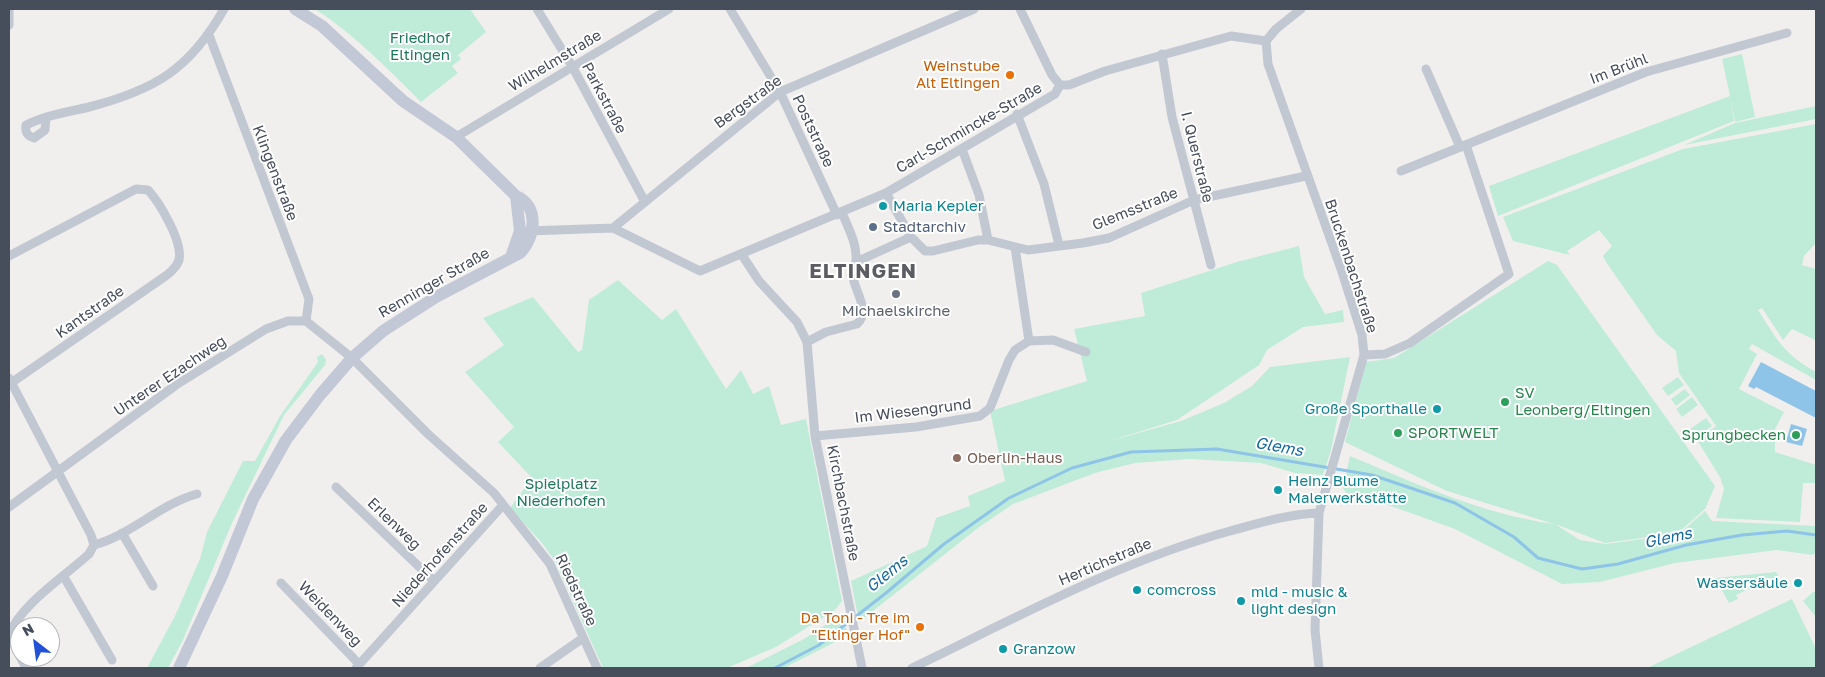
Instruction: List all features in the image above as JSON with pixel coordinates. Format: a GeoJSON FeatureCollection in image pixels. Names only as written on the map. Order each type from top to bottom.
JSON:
{"type":"FeatureCollection","features":[{"type":"Feature","properties":{"kind":"street"},"geometry":{"type":"LineString","coordinates":[[9,9],[9,25]]}},
{"type":"Feature","properties":{"kind":"street"},"geometry":{"type":"LineString","coordinates":[[46,117],[114,100],[162,80],[188,60],[209,35],[224,9]]}},
{"type":"Feature","properties":{"kind":"street"},"geometry":{"type":"LineString","coordinates":[[295,9],[322,26],[403,101],[456,137],[516,196],[526,231],[613,228]]}},
{"type":"Feature","properties":{"kind":"street","name":"Parkstraße"},"geometry":{"type":"LineString","coordinates":[[537,9],[572,66],[645,202]]}},
{"type":"Feature","properties":{"kind":"street","name":"Wilhelmstraße"},"geometry":{"type":"LineString","coordinates":[[456,137],[669,9]]}},
{"type":"Feature","properties":{"kind":"street","name":"Poststraße"},"geometry":{"type":"LineString","coordinates":[[730,9],[780,92],[855,243],[856,262],[853,275],[862,304],[862,315],[857,324],[826,332],[808,342]]}},
{"type":"Feature","properties":{"kind":"street","name":"Bergstraße"},"geometry":{"type":"LineString","coordinates":[[613,228],[780,92],[974,9]]}},
{"type":"Feature","properties":{"kind":"street"},"geometry":{"type":"LineString","coordinates":[[1020,9],[1052,75],[1060,85]]}},
{"type":"Feature","properties":{"kind":"street"},"geometry":{"type":"LineString","coordinates":[[1266,42],[1276,29],[1301,9]]}},
{"type":"Feature","properties":{"kind":"street","name":"Im Brühl"},"geometry":{"type":"LineString","coordinates":[[1400,171],[1646,72],[1787,33]]}},
{"type":"Feature","properties":{"kind":"street","name":"Klingenstraße"},"geometry":{"type":"LineString","coordinates":[[209,35],[309,299],[306,321]]}},
{"type":"Feature","properties":{"kind":"street","name":"Carl-Schmincke-Straße"},"geometry":{"type":"LineString","coordinates":[[613,228],[700,271],[840,214],[886,193],[1055,94],[1060,85],[1069,84],[1162,54],[1231,36],[1266,42]]}},
{"type":"Feature","properties":{"kind":"street","name":"Bruckenbachstraße"},"geometry":{"type":"LineString","coordinates":[[1266,42],[1268,64],[1344,279],[1362,335],[1364,355],[1319,513],[1315,630],[1319,668]]}},
{"type":"Feature","properties":{"kind":"street","name":"I. Querstraße"},"geometry":{"type":"LineString","coordinates":[[1162,54],[1172,117],[1211,265]]}},
{"type":"Feature","properties":{"kind":"street"},"geometry":{"type":"LineString","coordinates":[[1364,355],[1385,354],[1410,343],[1509,274],[1463,146],[1426,69]]}},
{"type":"Feature","properties":{"kind":"street"},"geometry":{"type":"LineString","coordinates":[[1018,114],[1044,184],[1058,246]]}},
{"type":"Feature","properties":{"kind":"street"},"geometry":{"type":"LineString","coordinates":[[962,149],[979,195],[988,240]]}},
{"type":"Feature","properties":{"kind":"street","name":"Glemsstraße"},"geometry":{"type":"LineString","coordinates":[[886,193],[911,237],[924,251],[933,252],[978,240],[988,240],[1028,250],[1109,238],[1194,200],[1306,176]]}},
{"type":"Feature","properties":{"kind":"street","name":"Kantstraße"},"geometry":{"type":"LineString","coordinates":[[9,256],[136,189],[148,190],[157,200],[178,244],[179,259],[176,266],[167,275],[10,381]]}},
{"type":"Feature","properties":{"kind":"street","name":"Renninger Straße"},"geometry":{"type":"LineString","coordinates":[[179,668],[222,576],[253,499],[281,448],[320,395],[352,358],[383,331],[436,297],[511,257],[526,231]]}},
{"type":"Feature","properties":{"kind":"street"},"geometry":{"type":"LineString","coordinates":[[856,262],[911,237]]}},
{"type":"Feature","properties":{"kind":"street"},"geometry":{"type":"LineString","coordinates":[[1016,247],[1029,340],[1053,340],[1086,352]]}},
{"type":"Feature","properties":{"kind":"street","name":"Kirchbachstraße"},"geometry":{"type":"LineString","coordinates":[[742,255],[759,281],[797,322],[808,342],[815,436],[862,668]]}},
{"type":"Feature","properties":{"kind":"street","name":"Unterer Ezachweg"},"geometry":{"type":"LineString","coordinates":[[9,507],[176,385],[266,329],[288,321],[306,321]]}},
{"type":"Feature","properties":{"kind":"street"},"geometry":{"type":"LineString","coordinates":[[306,321],[352,358]]}},
{"type":"Feature","properties":{"kind":"street","name":"Im Wiesengrund"},"geometry":{"type":"LineString","coordinates":[[815,436],[916,427],[980,416],[990,408],[1009,360],[1015,350],[1029,340]]}},
{"type":"Feature","properties":{"kind":"street","name":"Niederhofenstraße"},"geometry":{"type":"LineString","coordinates":[[352,358],[504,504],[358,666]]}},
{"type":"Feature","properties":{"kind":"street"},"geometry":{"type":"LineString","coordinates":[[10,381],[59,472],[91,535],[94,545]]}},
{"type":"Feature","properties":{"kind":"street","name":"Erlenweg"},"geometry":{"type":"LineString","coordinates":[[336,487],[434,581]]}},
{"type":"Feature","properties":{"kind":"street"},"geometry":{"type":"LineString","coordinates":[[26,668],[9,635],[13,626],[26,609],[64,577],[88,554],[94,545],[122,533],[184,497],[196,494]]}},
{"type":"Feature","properties":{"kind":"street","name":"Riedstraße"},"geometry":{"type":"LineString","coordinates":[[504,504],[550,564],[597,668]]}},
{"type":"Feature","properties":{"kind":"street","name":"Hertichstraße"},"geometry":{"type":"LineString","coordinates":[[912,668],[1076,588],[1188,543],[1296,514],[1319,513]]}},
{"type":"Feature","properties":{"kind":"street"},"geometry":{"type":"LineString","coordinates":[[122,533],[153,586]]}},
{"type":"Feature","properties":{"kind":"street"},"geometry":{"type":"LineString","coordinates":[[64,577],[112,660]]}},
{"type":"Feature","properties":{"kind":"street","name":"Weidenweg"},"geometry":{"type":"LineString","coordinates":[[282,582],[358,666]]}},
{"type":"Feature","properties":{"kind":"street"},"geometry":{"type":"LineString","coordinates":[[540,668],[583,638]]}},
{"type":"Feature","properties":{"kind":"green space","name":"Friedhof Eltingen"},"geometry":{"type":"Polygon","coordinates":[[[315,9],[470,9],[486,32],[458,55],[461,59],[452,66],[458,73],[421,102],[357,41],[315,9]]]}},
{"type":"Feature","properties":{"kind":"green space"},"geometry":{"type":"Polygon","coordinates":[[[1742,54],[1755,117],[1735,122],[1731,101],[1734,121],[1498,216],[1489,186],[1730,96],[1722,59],[1742,54]]]}},
{"type":"Feature","properties":{"kind":"green space"},"geometry":{"type":"Polygon","coordinates":[[[1816,106],[1816,119],[1684,145],[1735,123],[1816,106]]]}},
{"type":"Feature","properties":{"kind":"green space"},"geometry":{"type":"Polygon","coordinates":[[[1816,124],[1816,243],[1804,256],[1802,265],[1816,269],[1815,340],[1792,329],[1783,340],[1762,308],[1758,310],[1782,346],[1796,359],[1816,372],[1816,380],[1752,344],[1749,349],[1757,354],[1739,389],[1784,412],[1775,429],[1775,452],[1816,465],[1816,483],[1803,483],[1800,522],[1716,518],[1724,489],[1720,477],[1697,440],[1716,426],[1679,373],[1676,351],[1657,335],[1606,262],[1603,256],[1612,246],[1599,230],[1567,251],[1570,255],[1513,241],[1503,217],[1683,149],[1816,124]]]}},
{"type":"Feature","properties":{"kind":"green space"},"geometry":{"type":"Polygon","coordinates":[[[1299,246],[1304,277],[1325,314],[1343,310],[1344,322],[1303,327],[1267,350],[1259,365],[1177,420],[1109,441],[1181,421],[1224,403],[1252,386],[1270,367],[1350,357],[1331,450],[1323,475],[1295,473],[1261,463],[1189,459],[1135,463],[1095,473],[1013,504],[978,528],[859,622],[851,581],[927,546],[936,518],[970,506],[968,496],[1005,481],[990,411],[1087,381],[1074,329],[1145,316],[1141,293],[1237,262],[1299,246]]]}},
{"type":"Feature","properties":{"kind":"green space","name":"SV Leonberg/Eltingen"},"geometry":{"type":"Polygon","coordinates":[[[1548,261],[1557,265],[1715,486],[1705,509],[1678,533],[1605,543],[1555,524],[1580,540],[1606,544],[1679,534],[1705,511],[1712,521],[1816,526],[1816,553],[1812,555],[1777,550],[1675,563],[1600,582],[1562,584],[1455,529],[1391,506],[1349,495],[1343,489],[1350,456],[1450,497],[1501,513],[1554,524],[1447,491],[1345,442],[1366,362],[1394,358],[1548,261]]]}},
{"type":"Feature","properties":{"kind":"green space","name":"Spielplatz Niederhofen"},"geometry":{"type":"Polygon","coordinates":[[[618,280],[662,320],[676,309],[726,389],[741,370],[753,394],[769,386],[781,425],[806,419],[842,601],[835,610],[776,647],[727,668],[603,668],[555,561],[542,543],[510,508],[532,478],[498,442],[514,427],[465,372],[504,345],[483,318],[533,297],[578,352],[582,350],[589,300],[618,280]]]}},
{"type":"Feature","properties":{"kind":"green space"},"geometry":{"type":"Polygon","coordinates":[[[322,354],[326,360],[325,365],[284,415],[232,523],[183,640],[168,668],[147,668],[175,616],[200,559],[207,532],[243,461],[255,461],[280,416],[318,362],[317,357],[322,354]]]}},
{"type":"Feature","properties":{"kind":"green space"},"geometry":{"type":"Polygon","coordinates":[[[1678,377],[1684,385],[1668,396],[1662,388],[1678,377]]]}},
{"type":"Feature","properties":{"kind":"green space"},"geometry":{"type":"Polygon","coordinates":[[[1685,389],[1690,395],[1676,406],[1671,399],[1685,389]]]}},
{"type":"Feature","properties":{"kind":"green space"},"geometry":{"type":"Polygon","coordinates":[[[1692,397],[1698,405],[1682,417],[1676,409],[1692,397]]]}},
{"type":"Feature","properties":{"kind":"green space"},"geometry":{"type":"Polygon","coordinates":[[[1706,418],[1712,426],[1696,437],[1690,429],[1706,418]]]}},
{"type":"Feature","properties":{"kind":"green space"},"geometry":{"type":"Polygon","coordinates":[[[1776,572],[1780,580],[1772,584],[1769,579],[1736,595],[1738,599],[1729,603],[1715,578],[1776,572]]]}},
{"type":"Feature","properties":{"kind":"green space"},"geometry":{"type":"Polygon","coordinates":[[[1813,592],[1816,592],[1816,617],[1803,601],[1813,592]]]}},
{"type":"Feature","properties":{"kind":"green space"},"geometry":{"type":"Polygon","coordinates":[[[1792,599],[1816,649],[1816,668],[1647,668],[1792,599]]]}},
{"type":"Feature","properties":{"kind":"green space"},"geometry":{"type":"Polygon","coordinates":[[[839,616],[847,630],[843,638],[784,668],[746,668],[804,639],[839,616]]]}},
{"type":"Feature","properties":{"kind":"water"},"geometry":{"type":"Polygon","coordinates":[[[1761,362],[1816,391],[1816,418],[1756,387],[1754,389],[1748,386],[1761,362]]]}},
{"type":"Feature","properties":{"kind":"water","name":"Sprungbecken"},"geometry":{"type":"Polygon","coordinates":[[[1791,424],[1807,429],[1802,446],[1786,442],[1791,424]]]}},
{"type":"Feature","properties":{"kind":"waterway","name":"Glems"},"geometry":{"type":"LineString","coordinates":[[775,668],[819,645],[886,593],[944,544],[1009,498],[1072,468],[1131,452],[1217,449],[1372,475],[1455,503],[1514,537],[1538,558],[1582,569],[1618,564],[1686,545],[1742,535],[1787,531],[1816,535]]}},
{"type":"Feature","properties":{"kind":"place","name":"Weinstube Alt Eltingen"},"geometry":{"type":"Point","coordinates":[1010,75]}},
{"type":"Feature","properties":{"kind":"place","name":"Maria Kepler"},"geometry":{"type":"Point","coordinates":[883,206]}},
{"type":"Feature","properties":{"kind":"place","name":"Stadtarchiv"},"geometry":{"type":"Point","coordinates":[873,227]}},
{"type":"Feature","properties":{"kind":"place","name":"Michaelskirche"},"geometry":{"type":"Point","coordinates":[896,294]}},
{"type":"Feature","properties":{"kind":"place","name":"SV Leonberg/Eltingen"},"geometry":{"type":"Point","coordinates":[1505,402]}},
{"type":"Feature","properties":{"kind":"place","name":"Große Sporthalle"},"geometry":{"type":"Point","coordinates":[1437,409]}},
{"type":"Feature","properties":{"kind":"place","name":"SPORTWELT"},"geometry":{"type":"Point","coordinates":[1398,433]}},
{"type":"Feature","properties":{"kind":"place","name":"Sprungbecken"},"geometry":{"type":"Point","coordinates":[1796,435]}},
{"type":"Feature","properties":{"kind":"place","name":"Oberlin-Haus"},"geometry":{"type":"Point","coordinates":[957,458]}},
{"type":"Feature","properties":{"kind":"place","name":"Heinz Blume Malerwerkstätte"},"geometry":{"type":"Point","coordinates":[1278,490]}},
{"type":"Feature","properties":{"kind":"place","name":"Wassersäule"},"geometry":{"type":"Point","coordinates":[1798,583]}},
{"type":"Feature","properties":{"kind":"place","name":"comcross"},"geometry":{"type":"Point","coordinates":[1137,590]}},
{"type":"Feature","properties":{"kind":"place","name":"mld - music & light design"},"geometry":{"type":"Point","coordinates":[1241,601]}},
{"type":"Feature","properties":{"kind":"place","name":"Da Toni - Tre im \"Eltinger Hof\""},"geometry":{"type":"Point","coordinates":[920,627]}},
{"type":"Feature","properties":{"kind":"place","name":"Granzow"},"geometry":{"type":"Point","coordinates":[1003,649]}},
{"type":"Feature","properties":{"kind":"district","name":"ELTINGEN"},"geometry":{"type":"Point","coordinates":[863,272]}}]}
